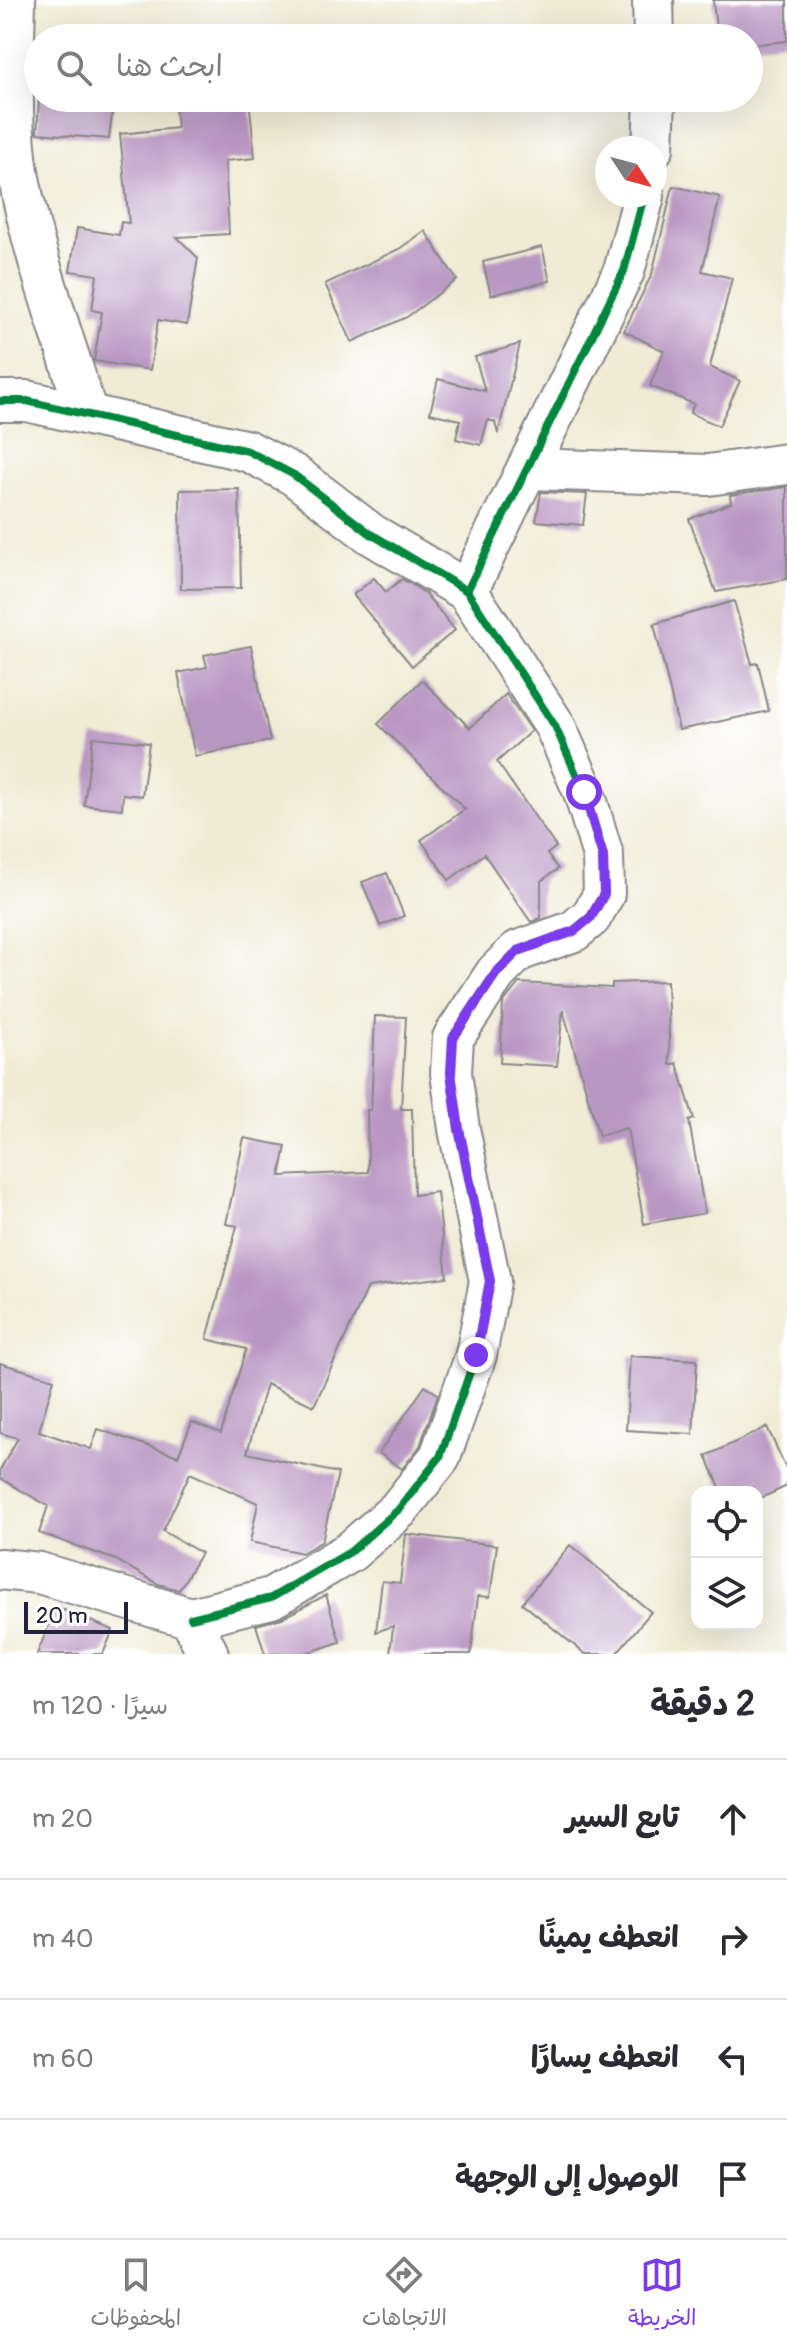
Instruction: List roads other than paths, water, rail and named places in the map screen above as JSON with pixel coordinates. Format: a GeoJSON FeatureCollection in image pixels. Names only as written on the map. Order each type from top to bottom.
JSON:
{"type":"FeatureCollection","features":[{"type":"Feature","properties":{"kind":"street"},"geometry":{"type":"LineString","coordinates":[[15,0],[13,96],[19,176],[39,258],[87,414]]}},
{"type":"Feature","properties":{"kind":"street"},"geometry":{"type":"LineString","coordinates":[[653,0],[654,24]]}},
{"type":"Feature","properties":{"kind":"street"},"geometry":{"type":"LineString","coordinates":[[653,136],[654,112]]}},
{"type":"Feature","properties":{"kind":"street"},"geometry":{"type":"LineString","coordinates":[[467,591],[624,271],[641,208]]}},
{"type":"Feature","properties":{"kind":"street"},"geometry":{"type":"LineString","coordinates":[[0,401],[27,401],[248,451],[294,475],[371,534],[467,591],[555,726],[588,805],[603,856],[604,894],[591,917],[574,931],[518,951],[496,973],[453,1038],[451,1073],[459,1129],[490,1281],[476,1355],[440,1457],[398,1510],[350,1552],[271,1598],[191,1618],[39,1573],[0,1569]]}},
{"type":"Feature","properties":{"kind":"street"},"geometry":{"type":"LineString","coordinates":[[529,469],[708,475],[787,464]]}},
{"type":"Feature","properties":{"kind":"street"},"geometry":{"type":"LineString","coordinates":[[191,1618],[208,1654]]}}]}
